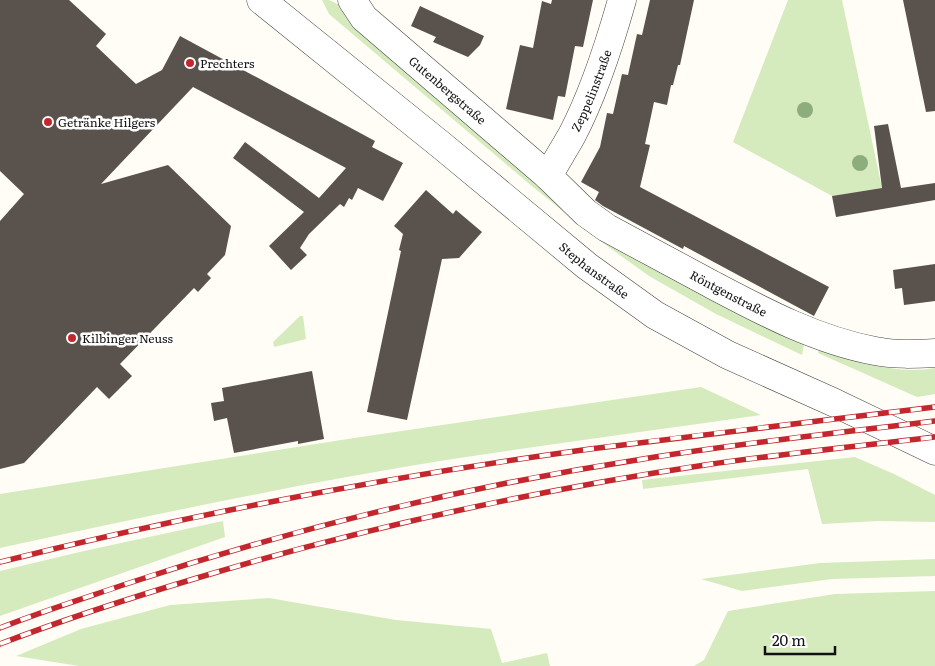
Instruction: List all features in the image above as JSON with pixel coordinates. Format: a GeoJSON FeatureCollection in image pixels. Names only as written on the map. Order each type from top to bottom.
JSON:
{"type":"FeatureCollection","features":[{"type":"Feature","properties":{"kind":"street","name":"Stephanstraße"},"geometry":{"type":"LineString","coordinates":[[261,0],[292,13],[441,145],[587,266],[655,315],[728,355],[935,451]]}},
{"type":"Feature","properties":{"kind":"street","name":"Gutenbergstraße"},"geometry":{"type":"LineString","coordinates":[[352,0],[364,18],[548,176]]}},
{"type":"Feature","properties":{"kind":"street","name":"Zeppelinstraße"},"geometry":{"type":"LineString","coordinates":[[548,176],[572,135],[588,98],[622,0]]}},
{"type":"Feature","properties":{"kind":"street","name":"Röntgenstraße"},"geometry":{"type":"LineString","coordinates":[[548,176],[586,213],[607,228],[763,312],[810,332],[876,352],[905,355],[935,353]]}},
{"type":"Feature","properties":{"kind":"green space"},"geometry":{"type":"Polygon","coordinates":[[[322,0],[329,0],[342,6],[580,219],[804,344],[802,355],[716,314],[649,276],[599,240],[533,187],[329,14],[322,0]]]}},
{"type":"Feature","properties":{"kind":"green space"},"geometry":{"type":"Polygon","coordinates":[[[788,0],[842,0],[882,188],[832,196],[733,142],[788,0]]]}},
{"type":"Feature","properties":{"kind":"green space"},"geometry":{"type":"Polygon","coordinates":[[[300,316],[303,316],[306,339],[274,347],[273,342],[300,316]]]}},
{"type":"Feature","properties":{"kind":"green space"},"geometry":{"type":"Polygon","coordinates":[[[819,350],[876,366],[906,370],[935,368],[935,394],[917,397],[818,353],[819,350]]]}},
{"type":"Feature","properties":{"kind":"green space"},"geometry":{"type":"Polygon","coordinates":[[[701,387],[761,415],[390,469],[222,501],[0,548],[0,494],[354,438],[701,387]]]}},
{"type":"Feature","properties":{"kind":"green space"},"geometry":{"type":"Polygon","coordinates":[[[855,457],[935,495],[935,522],[878,521],[822,524],[808,469],[643,489],[642,480],[855,457]]]}},
{"type":"Feature","properties":{"kind":"green space"},"geometry":{"type":"Polygon","coordinates":[[[223,521],[225,537],[0,616],[0,571],[223,521]]]}},
{"type":"Feature","properties":{"kind":"green space"},"geometry":{"type":"Polygon","coordinates":[[[935,559],[935,576],[832,579],[742,591],[701,579],[820,563],[935,559]]]}},
{"type":"Feature","properties":{"kind":"green space"},"geometry":{"type":"Polygon","coordinates":[[[935,591],[935,666],[694,666],[704,660],[728,611],[835,594],[935,591]]]}},
{"type":"Feature","properties":{"kind":"green space"},"geometry":{"type":"Polygon","coordinates":[[[269,598],[396,620],[491,629],[502,663],[547,653],[550,666],[79,666],[16,656],[81,629],[170,605],[269,598]]]}},
{"type":"Feature","properties":{"kind":"building"},"geometry":{"type":"Polygon","coordinates":[[[0,0],[69,0],[106,34],[96,46],[136,84],[162,70],[180,36],[375,141],[372,147],[403,163],[383,201],[358,188],[352,200],[349,198],[344,207],[340,204],[309,234],[300,248],[307,255],[291,270],[269,246],[304,212],[233,158],[245,142],[319,198],[346,168],[193,87],[101,184],[168,165],[231,226],[225,255],[207,274],[211,278],[198,292],[194,288],[120,364],[132,376],[109,399],[97,387],[24,463],[0,469],[0,221],[24,194],[0,171],[0,0]]]}},
{"type":"Feature","properties":{"kind":"building"},"geometry":{"type":"Polygon","coordinates":[[[552,0],[593,0],[583,47],[575,46],[565,97],[558,96],[553,120],[506,109],[520,45],[533,48],[542,1],[551,4],[552,0]]]}},
{"type":"Feature","properties":{"kind":"building"},"geometry":{"type":"Polygon","coordinates":[[[650,0],[694,0],[680,65],[678,65],[673,85],[671,85],[667,105],[654,102],[645,144],[650,145],[640,187],[829,287],[814,316],[684,246],[683,249],[603,206],[595,200],[599,192],[581,182],[600,147],[607,113],[613,114],[622,74],[628,75],[637,34],[642,35],[650,0]]]}},
{"type":"Feature","properties":{"kind":"building"},"geometry":{"type":"Polygon","coordinates":[[[903,0],[935,0],[935,111],[926,112],[903,0]]]}},
{"type":"Feature","properties":{"kind":"building"},"geometry":{"type":"Polygon","coordinates":[[[420,6],[484,36],[480,45],[468,57],[433,42],[436,37],[411,26],[420,6]]]}},
{"type":"Feature","properties":{"kind":"building"},"geometry":{"type":"Polygon","coordinates":[[[888,124],[901,188],[935,183],[935,200],[836,217],[832,196],[882,188],[874,126],[888,124]]]}},
{"type":"Feature","properties":{"kind":"building"},"geometry":{"type":"Polygon","coordinates":[[[426,190],[453,214],[456,210],[482,232],[459,258],[442,259],[407,420],[367,412],[401,251],[399,250],[403,234],[394,226],[426,190]]]}},
{"type":"Feature","properties":{"kind":"building"},"geometry":{"type":"Polygon","coordinates":[[[935,264],[935,301],[904,305],[902,288],[895,289],[893,270],[935,264]]]}},
{"type":"Feature","properties":{"kind":"building"},"geometry":{"type":"Polygon","coordinates":[[[312,371],[324,439],[298,444],[298,441],[234,453],[227,418],[214,421],[211,403],[224,401],[222,388],[312,371]]]}},
{"type":"Feature","properties":{"kind":"railway"},"geometry":{"type":"LineString","coordinates":[[0,562],[72,544],[219,512],[442,471],[590,449],[935,407]]}},
{"type":"Feature","properties":{"kind":"railway"},"geometry":{"type":"LineString","coordinates":[[0,628],[123,585],[251,545],[380,511],[446,496],[511,482],[679,453],[935,421]]}},
{"type":"Feature","properties":{"kind":"railway"},"geometry":{"type":"LineString","coordinates":[[0,644],[98,609],[197,578],[322,543],[449,512],[641,475],[705,465],[935,437]]}},
{"type":"Feature","properties":{"kind":"place","name":"Prechters"},"geometry":{"type":"Point","coordinates":[190,63]}},
{"type":"Feature","properties":{"kind":"place","name":"Getränke Hilgers"},"geometry":{"type":"Point","coordinates":[48,122]}},
{"type":"Feature","properties":{"kind":"place","name":"Kilbinger Neuss"},"geometry":{"type":"Point","coordinates":[72,338]}}]}
